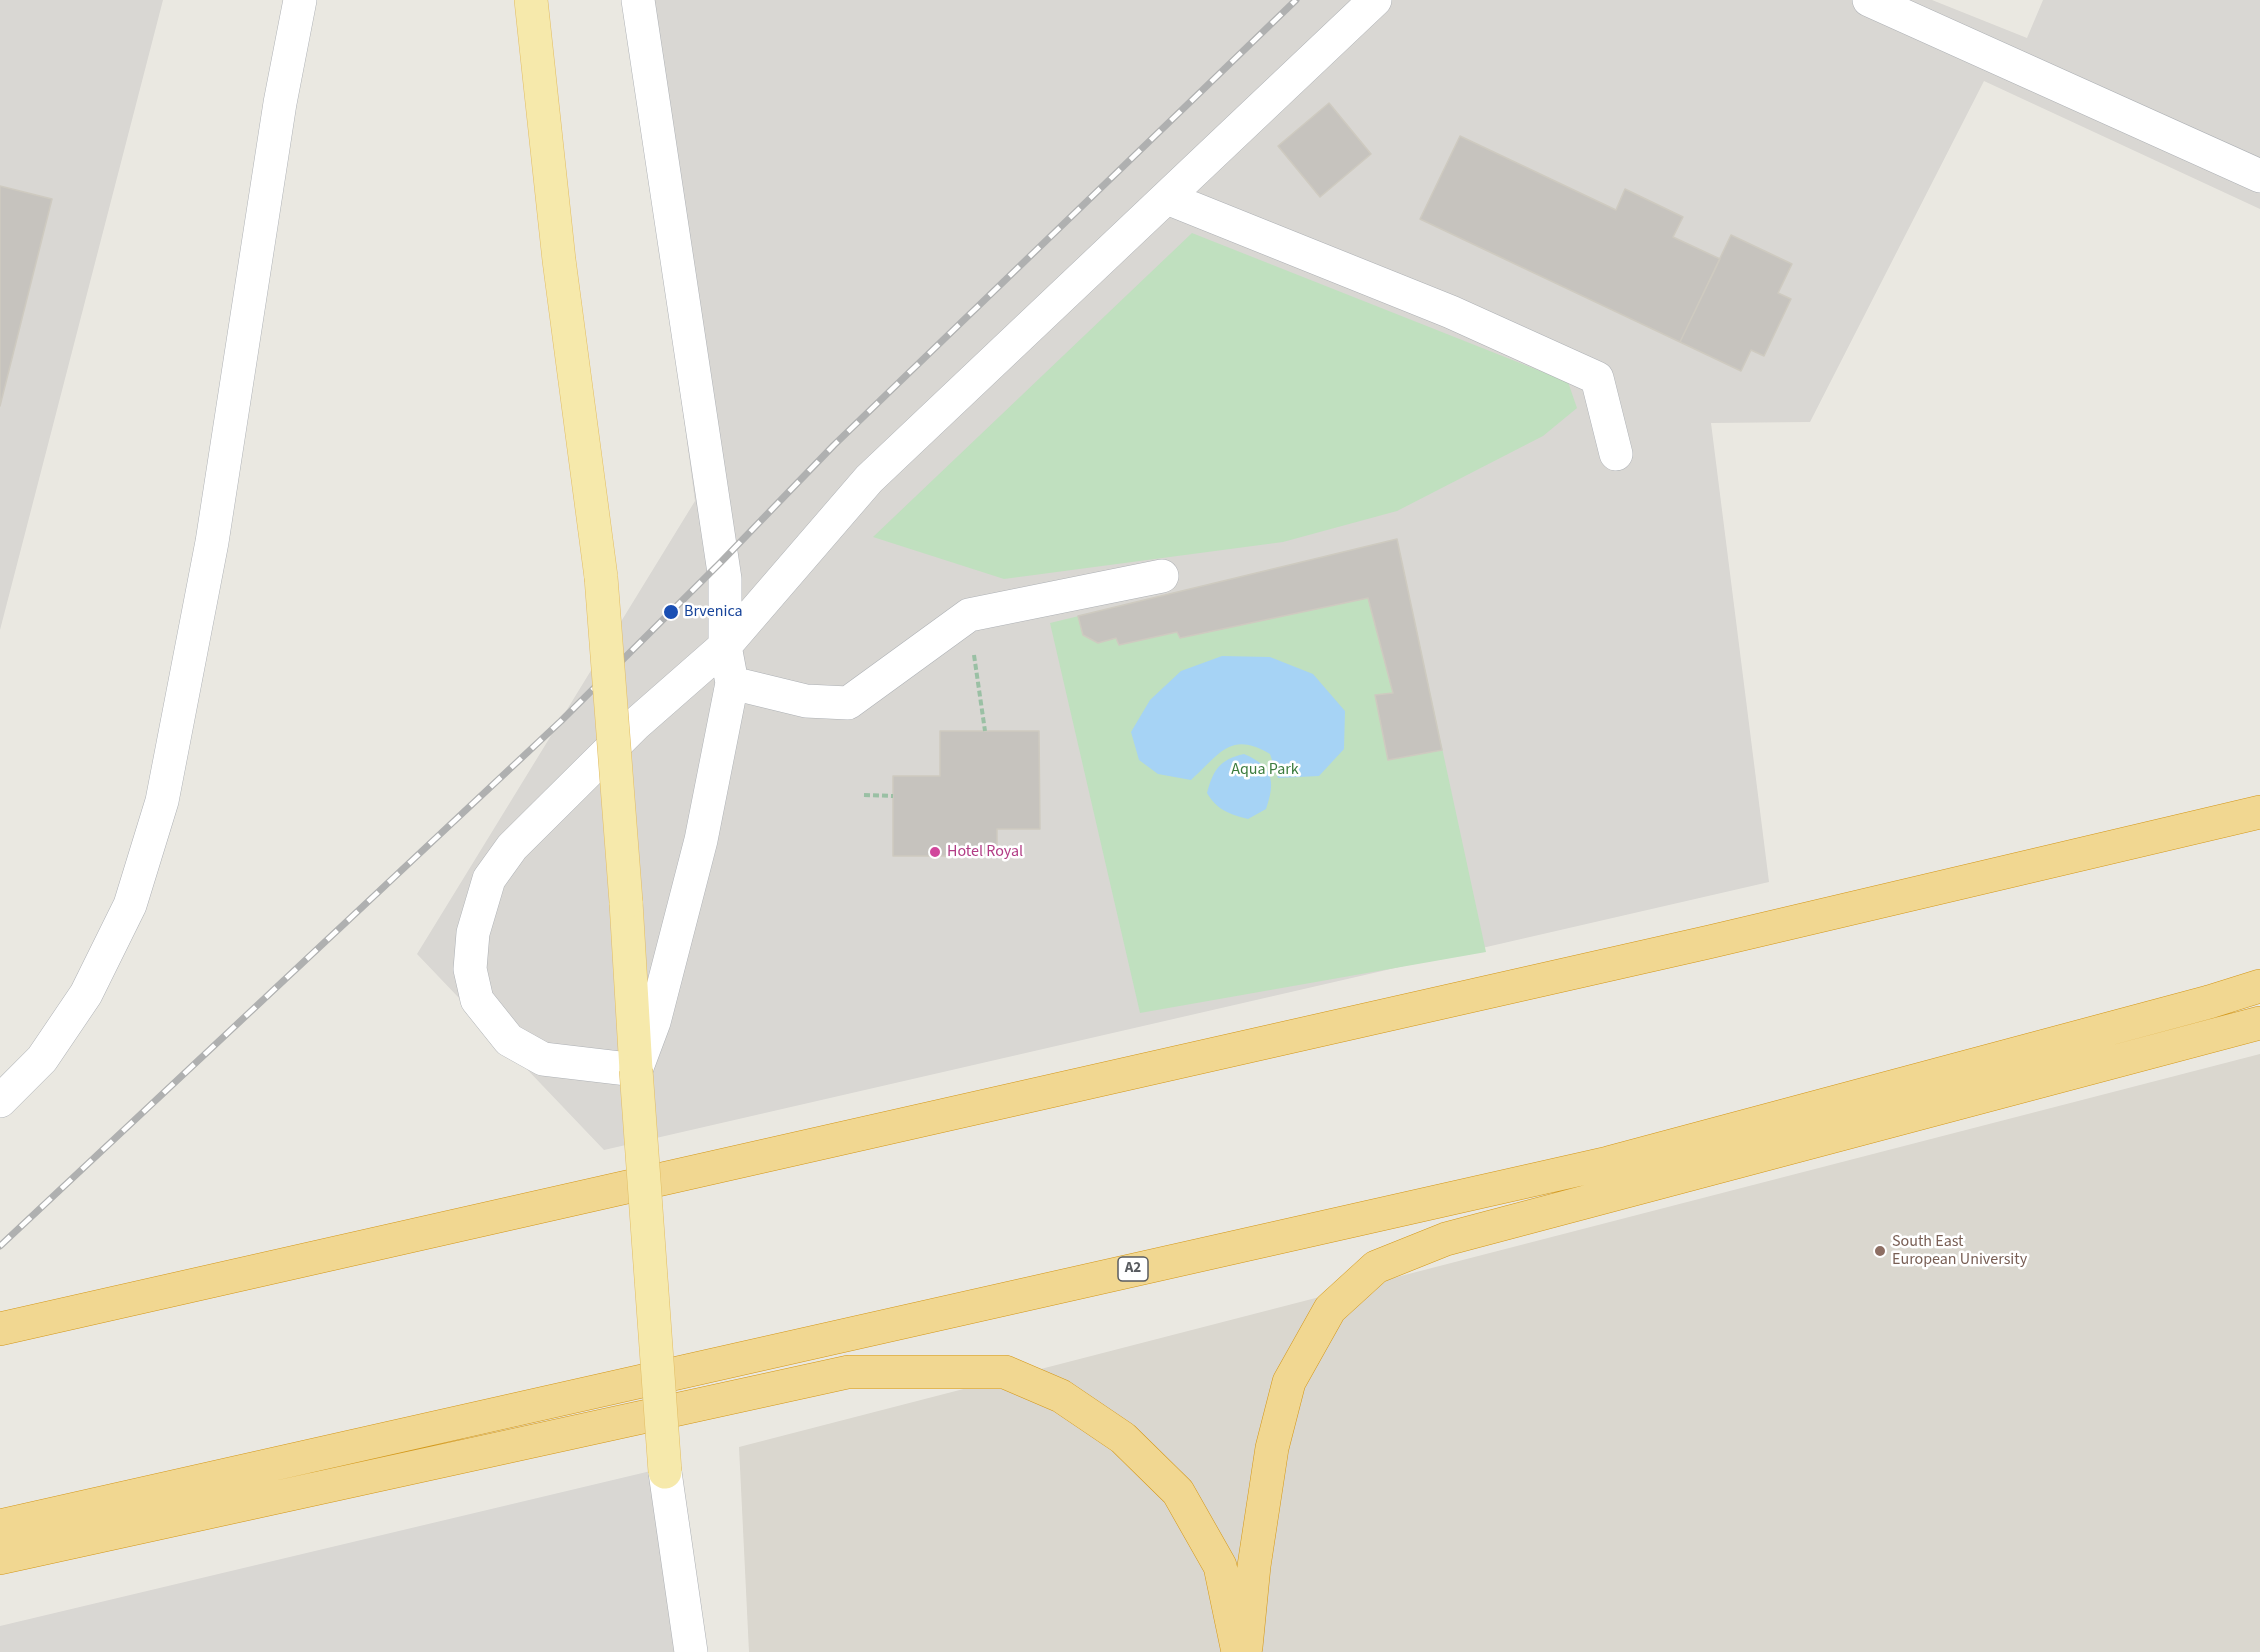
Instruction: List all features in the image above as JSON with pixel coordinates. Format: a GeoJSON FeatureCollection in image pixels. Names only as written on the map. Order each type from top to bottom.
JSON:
{"type":"FeatureCollection","features":[{"type":"Feature","properties":{"kind":"highway"},"geometry":{"type":"LineString","coordinates":[[0,1329],[1709,942],[2260,812]]}},
{"type":"Feature","properties":{"kind":"highway","name":"A2"},"geometry":{"type":"LineString","coordinates":[[0,1526],[1608,1163],[2198,1006],[2260,986]]}},
{"type":"Feature","properties":{"kind":"highway"},"geometry":{"type":"LineString","coordinates":[[1246,1652],[1254,1566],[1272,1448],[1289,1382],[1330,1309],[1376,1267],[1446,1239],[2260,1023]]}},
{"type":"Feature","properties":{"kind":"highway"},"geometry":{"type":"LineString","coordinates":[[0,1558],[848,1372],[1005,1372],[1061,1396],[1123,1438],[1178,1492],[1220,1566],[1238,1652]]}},
{"type":"Feature","properties":{"kind":"main road"},"geometry":{"type":"LineString","coordinates":[[531,0],[559,260],[601,577],[665,1472]]}},
{"type":"Feature","properties":{"kind":"street"},"geometry":{"type":"LineString","coordinates":[[0,1101],[42,1059],[86,994],[130,905],[162,801],[212,542],[280,103],[300,0]]}},
{"type":"Feature","properties":{"kind":"street"},"geometry":{"type":"LineString","coordinates":[[638,0],[725,579],[724,646],[732,683],[701,840],[654,1022],[636,1070],[543,1059],[509,1040],[477,1000],[470,969],[473,933],[489,879],[512,847],[636,724],[724,646],[869,479],[1375,0]]}},
{"type":"Feature","properties":{"kind":"street"},"geometry":{"type":"LineString","coordinates":[[1869,0],[2260,176]]}},
{"type":"Feature","properties":{"kind":"street"},"geometry":{"type":"LineString","coordinates":[[1167,198],[1451,312],[1597,378],[1616,454]]}},
{"type":"Feature","properties":{"kind":"street"},"geometry":{"type":"LineString","coordinates":[[732,683],[806,701],[848,703],[969,615],[1162,576]]}},
{"type":"Feature","properties":{"kind":"street"},"geometry":{"type":"LineString","coordinates":[[665,1472],[691,1652]]}},
{"type":"Feature","properties":{"kind":"path"},"geometry":{"type":"LineString","coordinates":[[969,615],[985,731]]}},
{"type":"Feature","properties":{"kind":"path"},"geometry":{"type":"LineString","coordinates":[[864,795],[893,796]]}},
{"type":"Feature","properties":{"kind":"shaded area"},"geometry":{"type":"Polygon","coordinates":[[[0,0],[163,0],[0,630],[0,0]]]}},
{"type":"Feature","properties":{"kind":"shaded area"},"geometry":{"type":"Polygon","coordinates":[[[627,0],[1932,0],[2027,38],[2043,0],[2260,0],[2260,209],[1984,81],[1810,422],[1711,423],[1769,882],[604,1150],[417,954],[695,501],[627,0]]]}},
{"type":"Feature","properties":{"kind":"shaded area","name":"South East European University"},"geometry":{"type":"Polygon","coordinates":[[[2260,1054],[2260,1652],[749,1652],[739,1447],[2260,1054]]]}},
{"type":"Feature","properties":{"kind":"shaded area"},"geometry":{"type":"Polygon","coordinates":[[[655,1470],[679,1652],[0,1652],[0,1626],[655,1470]]]}},
{"type":"Feature","properties":{"kind":"green space"},"geometry":{"type":"Polygon","coordinates":[[[1192,233],[1568,382],[1577,408],[1543,436],[1397,511],[1283,542],[1004,579],[873,537],[1192,233]]]}},
{"type":"Feature","properties":{"kind":"green space","name":"Aqua Park"},"geometry":{"type":"Polygon","coordinates":[[[1397,539],[1486,952],[1140,1013],[1050,623],[1397,539]]]}},
{"type":"Feature","properties":{"kind":"water"},"geometry":{"type":"Polygon","coordinates":[[[1222,656],[1270,657],[1313,674],[1345,711],[1344,749],[1319,776],[1278,778],[1270,754],[1256,747],[1245,745],[1227,748],[1191,780],[1158,774],[1139,760],[1131,732],[1150,700],[1181,671],[1222,656]]]}},
{"type":"Feature","properties":{"kind":"water"},"geometry":{"type":"Polygon","coordinates":[[[1244,754],[1266,769],[1271,782],[1266,809],[1248,819],[1224,810],[1215,804],[1207,793],[1215,772],[1223,762],[1244,754]]]}},
{"type":"Feature","properties":{"kind":"building"},"geometry":{"type":"Polygon","coordinates":[[[1329,103],[1371,154],[1320,197],[1278,146],[1329,103]]]}},
{"type":"Feature","properties":{"kind":"building"},"geometry":{"type":"Polygon","coordinates":[[[1460,136],[1616,210],[1625,189],[1683,217],[1673,237],[1720,259],[1680,342],[1420,219],[1460,136]]]}},
{"type":"Feature","properties":{"kind":"building"},"geometry":{"type":"Polygon","coordinates":[[[0,186],[52,199],[0,406],[0,186]]]}},
{"type":"Feature","properties":{"kind":"building"},"geometry":{"type":"Polygon","coordinates":[[[1731,235],[1792,264],[1778,293],[1791,299],[1764,356],[1751,350],[1741,371],[1680,342],[1731,235]]]}},
{"type":"Feature","properties":{"kind":"building"},"geometry":{"type":"Polygon","coordinates":[[[1397,539],[1442,750],[1388,760],[1375,695],[1393,693],[1368,598],[1180,638],[1177,632],[1119,645],[1116,638],[1098,643],[1083,635],[1078,616],[1397,539]]]}},
{"type":"Feature","properties":{"kind":"building","name":"Hotel Royal"},"geometry":{"type":"Polygon","coordinates":[[[940,731],[1039,731],[1040,829],[997,829],[997,856],[893,856],[893,776],[940,776],[940,731]]]}},
{"type":"Feature","properties":{"kind":"railway"},"geometry":{"type":"LineString","coordinates":[[0,1246],[561,721],[721,562],[834,445],[1296,0]]}},
{"type":"Feature","properties":{"kind":"place","name":"Brvenica"},"geometry":{"type":"Point","coordinates":[671,612]}},
{"type":"Feature","properties":{"kind":"place","name":"Hotel Royal"},"geometry":{"type":"Point","coordinates":[935,852]}},
{"type":"Feature","properties":{"kind":"place","name":"South East European University"},"geometry":{"type":"Point","coordinates":[1880,1251]}}]}
